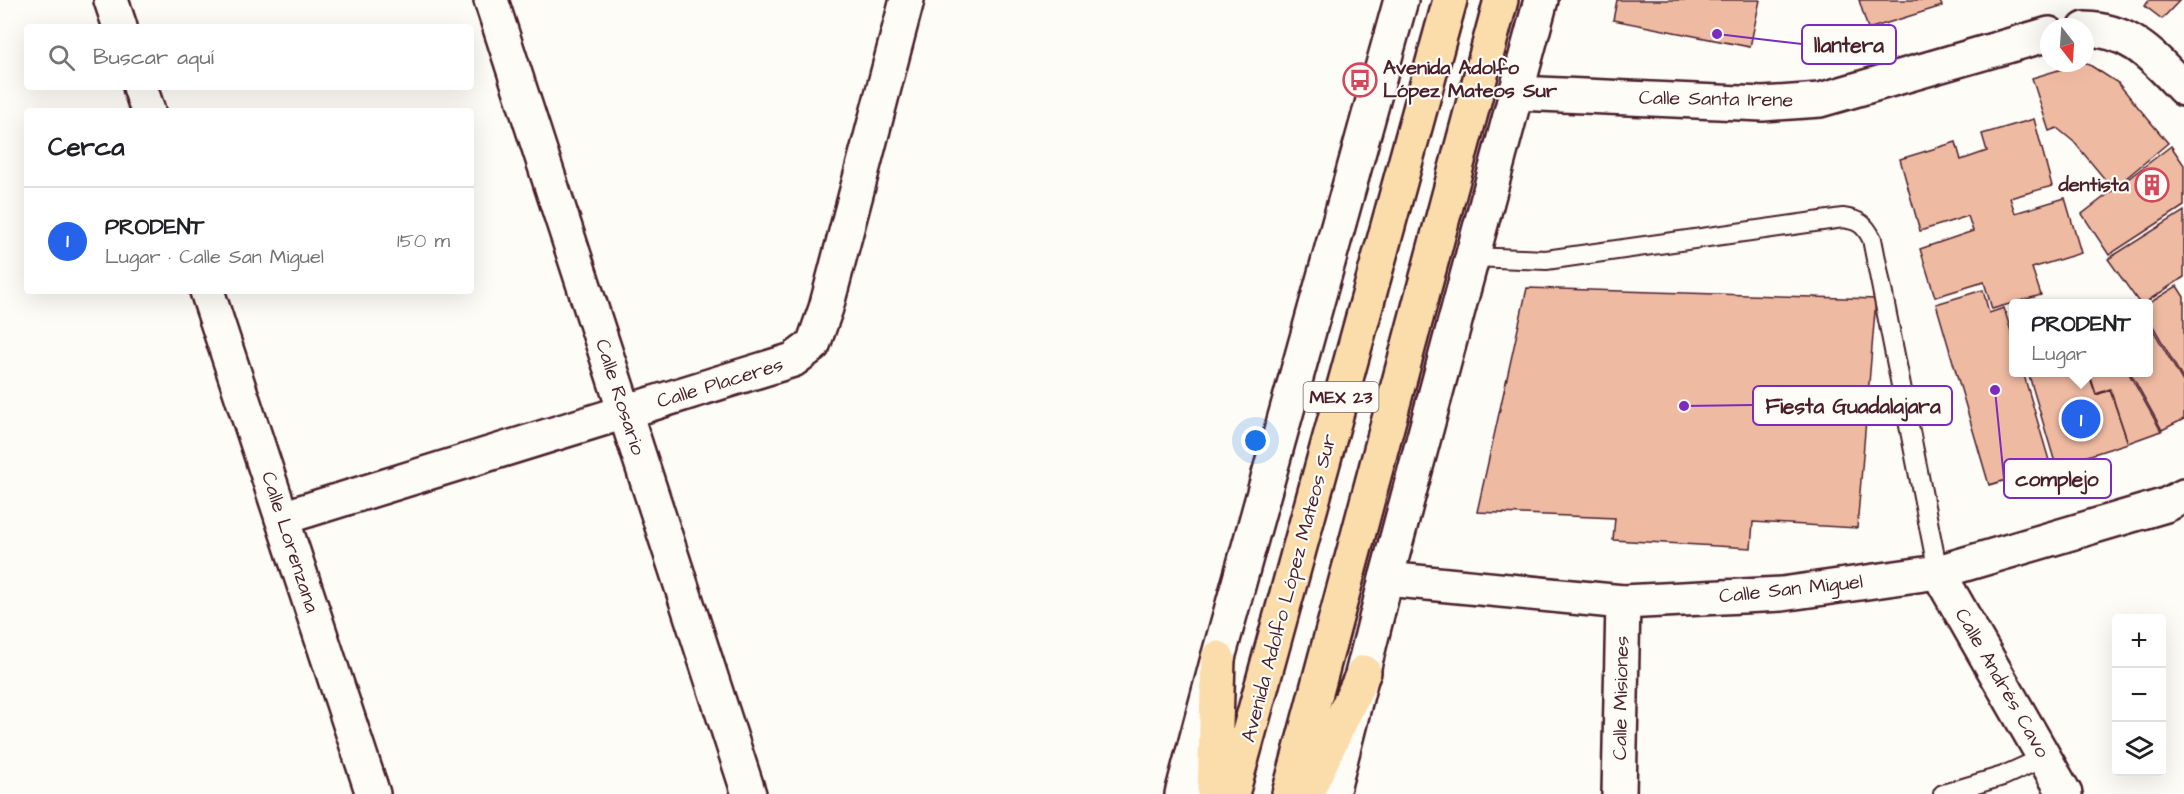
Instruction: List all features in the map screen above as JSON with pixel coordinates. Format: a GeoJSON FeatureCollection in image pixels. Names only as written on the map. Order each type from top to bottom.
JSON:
{"type":"FeatureCollection","features":[{"type":"Feature","properties":{"kind":"main road","name":"Avenida Adolfo López Mateos Sur"},"geometry":{"type":"LineString","coordinates":[[1232,794],[1450,0]]}},
{"type":"Feature","properties":{"kind":"main road","name":"MEX 23"},"geometry":{"type":"LineString","coordinates":[[1289,794],[1501,0]]}},
{"type":"Feature","properties":{"kind":"main road"},"geometry":{"type":"LineString","coordinates":[[1214,794],[1218,658]]}},
{"type":"Feature","properties":{"kind":"main road"},"geometry":{"type":"LineString","coordinates":[[1306,794],[1364,672]]}},
{"type":"Feature","properties":{"kind":"street"},"geometry":{"type":"LineString","coordinates":[[111,0],[119,24]]}},
{"type":"Feature","properties":{"kind":"street","name":"Calle Rosario"},"geometry":{"type":"LineString","coordinates":[[491,0],[749,794]]}},
{"type":"Feature","properties":{"kind":"street","name":"Calle Placeres"},"geometry":{"type":"LineString","coordinates":[[282,518],[793,360],[813,345],[826,308],[907,0]]}},
{"type":"Feature","properties":{"kind":"street"},"geometry":{"type":"LineString","coordinates":[[1182,794],[1401,0]]}},
{"type":"Feature","properties":{"kind":"street"},"geometry":{"type":"LineString","coordinates":[[1332,794],[1386,579],[1541,0]]}},
{"type":"Feature","properties":{"kind":"street"},"geometry":{"type":"LineString","coordinates":[[2094,29],[2126,37],[2156,60],[2184,89]]}},
{"type":"Feature","properties":{"kind":"street","name":"Calle Santa Irene"},"geometry":{"type":"LineString","coordinates":[[1517,93],[1763,104],[1820,100],[2040,37]]}},
{"type":"Feature","properties":{"kind":"street"},"geometry":{"type":"LineString","coordinates":[[141,90],[147,108]]}},
{"type":"Feature","properties":{"kind":"street","name":"Calle Lorenzana"},"geometry":{"type":"LineString","coordinates":[[208,294],[373,794]]}},
{"type":"Feature","properties":{"kind":"street","name":"Calle San Miguel"},"geometry":{"type":"LineString","coordinates":[[1386,579],[1623,602],[1782,594],[1938,572],[2166,505],[2184,496]]}},
{"type":"Feature","properties":{"kind":"street","name":"Calle Andrés Cavo"},"geometry":{"type":"LineString","coordinates":[[1938,572],[2065,794]]}},
{"type":"Feature","properties":{"kind":"street","name":"Calle Misiones"},"geometry":{"type":"LineString","coordinates":[[1619,794],[1623,602]]}},
{"type":"Feature","properties":{"kind":"lane"},"geometry":{"type":"LineString","coordinates":[[1472,257],[1546,260],[1842,218],[1856,219],[1866,227],[1872,239],[1938,572]]}},
{"type":"Feature","properties":{"kind":"lane"},"geometry":{"type":"LineString","coordinates":[[1943,794],[2003,776],[2045,757]]}},
{"type":"Feature","properties":{"kind":"building"},"geometry":{"type":"Polygon","coordinates":[[[1617,0],[1760,0],[1750,47],[1613,20],[1617,0]]]}},
{"type":"Feature","properties":{"kind":"building"},"geometry":{"type":"Polygon","coordinates":[[[1859,0],[1942,0],[1940,1],[1942,6],[1868,29],[1859,0]]]}},
{"type":"Feature","properties":{"kind":"building"},"geometry":{"type":"Polygon","coordinates":[[[2149,0],[2180,0],[2162,19],[2145,6],[2149,0]]]}},
{"type":"Feature","properties":{"kind":"building"},"geometry":{"type":"Polygon","coordinates":[[[2094,68],[2118,83],[2168,143],[2113,189],[2074,142],[2057,128],[2049,131],[2032,78],[2052,72],[2094,72],[2094,68]]]}},
{"type":"Feature","properties":{"kind":"building"},"geometry":{"type":"Polygon","coordinates":[[[2034,119],[2052,186],[2010,198],[2015,213],[2065,198],[2081,253],[2032,268],[2041,295],[2027,299],[2009,299],[2009,304],[1992,309],[1984,282],[1935,297],[1920,249],[1973,231],[1968,216],[1920,231],[1900,159],[1956,142],[1961,160],[1987,151],[1982,134],[2034,119]]]}},
{"type":"Feature","properties":{"kind":"building","name":"dentista"},"geometry":{"type":"Polygon","coordinates":[[[2171,146],[2184,165],[2184,206],[2109,255],[2082,214],[2171,146]]]}},
{"type":"Feature","properties":{"kind":"building"},"geometry":{"type":"Polygon","coordinates":[[[2184,211],[2184,277],[2151,299],[2136,299],[2108,259],[2184,211]]]}},
{"type":"Feature","properties":{"kind":"building"},"geometry":{"type":"Polygon","coordinates":[[[2177,286],[2184,297],[2184,381],[2153,326],[2153,301],[2177,286]]]}},
{"type":"Feature","properties":{"kind":"building"},"geometry":{"type":"Polygon","coordinates":[[[1527,288],[1876,299],[1857,528],[1753,522],[1751,548],[1613,540],[1615,518],[1477,512],[1527,288]]]}},
{"type":"Feature","properties":{"kind":"building"},"geometry":{"type":"Polygon","coordinates":[[[1983,290],[1989,313],[2004,308],[2009,324],[2009,377],[2024,377],[2051,467],[1989,485],[1936,304],[1983,290]]]}},
{"type":"Feature","properties":{"kind":"building"},"geometry":{"type":"Polygon","coordinates":[[[2153,330],[2184,384],[2184,419],[2162,430],[2133,377],[2153,377],[2153,330]]]}},
{"type":"Feature","properties":{"kind":"building"},"geometry":{"type":"Polygon","coordinates":[[[2029,377],[2090,377],[2096,395],[2110,390],[2128,443],[2056,466],[2029,377]]]}},
{"type":"Feature","properties":{"kind":"building"},"geometry":{"type":"Polygon","coordinates":[[[2091,377],[2131,377],[2161,431],[2128,443],[2110,389],[2096,394],[2091,377]]]}},
{"type":"Feature","properties":{"kind":"place","name":"llantera"},"geometry":{"type":"Point","coordinates":[1717,34]}},
{"type":"Feature","properties":{"kind":"place","name":"Avenida Adolfo López Mateos Sur"},"geometry":{"type":"Point","coordinates":[1360,80]}},
{"type":"Feature","properties":{"kind":"place","name":"dentista"},"geometry":{"type":"Point","coordinates":[2152,185]}},
{"type":"Feature","properties":{"kind":"place","name":"complejo"},"geometry":{"type":"Point","coordinates":[1995,390]}},
{"type":"Feature","properties":{"kind":"place","name":"Fiesta Guadalajara"},"geometry":{"type":"Point","coordinates":[1684,406]}},
{"type":"Feature","properties":{"kind":"place","name":"PRODENT"},"geometry":{"type":"Point","coordinates":[2081,419]}}]}
